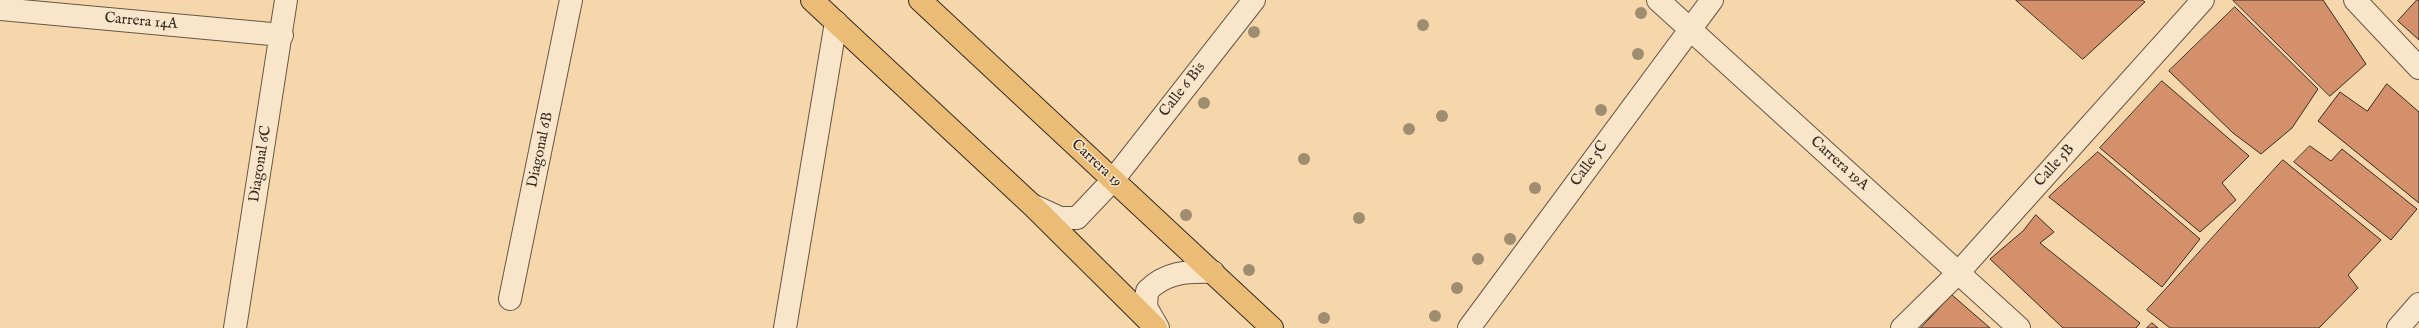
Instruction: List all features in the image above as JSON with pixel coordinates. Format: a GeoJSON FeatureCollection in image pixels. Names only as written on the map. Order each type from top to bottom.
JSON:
{"type":"FeatureCollection","features":[{"type":"Feature","properties":{"kind":"highway"},"geometry":{"type":"LineString","coordinates":[[812,0],[1033,206],[1157,328]]}},
{"type":"Feature","properties":{"kind":"highway","name":"Carrera 19"},"geometry":{"type":"LineString","coordinates":[[920,0],[1272,328]]}},
{"type":"Feature","properties":{"kind":"street","name":"Diagonal 6C"},"geometry":{"type":"LineString","coordinates":[[235,328],[282,35],[286,0]]}},
{"type":"Feature","properties":{"kind":"street","name":"Diagonal 6B"},"geometry":{"type":"LineString","coordinates":[[510,300],[571,0]]}},
{"type":"Feature","properties":{"kind":"street","name":"Calle 6 Bis"},"geometry":{"type":"LineString","coordinates":[[1033,206],[1060,218],[1077,218],[1113,180],[1254,0]]}},
{"type":"Feature","properties":{"kind":"street","name":"Carrera 19A"},"geometry":{"type":"LineString","coordinates":[[1658,0],[2019,328]]}},
{"type":"Feature","properties":{"kind":"street","name":"Calle 5C"},"geometry":{"type":"LineString","coordinates":[[1469,328],[1712,0]]}},
{"type":"Feature","properties":{"kind":"street","name":"Calle 5B"},"geometry":{"type":"LineString","coordinates":[[1902,328],[1958,272],[2204,0]]}},
{"type":"Feature","properties":{"kind":"street"},"geometry":{"type":"LineString","coordinates":[[2355,0],[2419,68]]}},
{"type":"Feature","properties":{"kind":"street","name":"Carrera 14A"},"geometry":{"type":"LineString","coordinates":[[0,9],[282,35]]}},
{"type":"Feature","properties":{"kind":"street"},"geometry":{"type":"LineString","coordinates":[[785,328],[836,22]]}},
{"type":"Feature","properties":{"kind":"street"},"geometry":{"type":"LineString","coordinates":[[1157,328],[1146,307],[1147,291],[1157,281],[1182,272],[1212,272]]}},
{"type":"Feature","properties":{"kind":"street"},"geometry":{"type":"LineString","coordinates":[[2398,328],[2419,304]]}},
{"type":"Feature","properties":{"kind":"building"},"geometry":{"type":"Polygon","coordinates":[[[2016,0],[2142,0],[2145,2],[2083,59],[2016,0]]]}},
{"type":"Feature","properties":{"kind":"building"},"geometry":{"type":"Polygon","coordinates":[[[2233,0],[2323,0],[2366,64],[2330,96],[2233,0]]]}},
{"type":"Feature","properties":{"kind":"building"},"geometry":{"type":"Polygon","coordinates":[[[2417,0],[2419,0],[2419,40],[2398,21],[2417,0]]]}},
{"type":"Feature","properties":{"kind":"building"},"geometry":{"type":"Polygon","coordinates":[[[2235,7],[2318,89],[2292,128],[2261,154],[2233,133],[2169,71],[2235,7]]]}},
{"type":"Feature","properties":{"kind":"building"},"geometry":{"type":"Polygon","coordinates":[[[2162,81],[2249,156],[2222,183],[2236,200],[2200,232],[2100,148],[2162,81]]]}},
{"type":"Feature","properties":{"kind":"building"},"geometry":{"type":"Polygon","coordinates":[[[2387,84],[2419,112],[2419,203],[2318,121],[2340,92],[2367,111],[2387,84]]]}},
{"type":"Feature","properties":{"kind":"building"},"geometry":{"type":"Polygon","coordinates":[[[2310,146],[2331,161],[2342,149],[2417,209],[2391,240],[2294,162],[2310,146]]]}},
{"type":"Feature","properties":{"kind":"building"},"geometry":{"type":"Polygon","coordinates":[[[2098,152],[2200,239],[2162,287],[2049,197],[2098,152]]]}},
{"type":"Feature","properties":{"kind":"building"},"geometry":{"type":"Polygon","coordinates":[[[2283,160],[2381,240],[2348,275],[2358,288],[2319,328],[2170,328],[2147,310],[2283,160]]]}},
{"type":"Feature","properties":{"kind":"building"},"geometry":{"type":"Polygon","coordinates":[[[2036,215],[2054,232],[2040,243],[2140,323],[2136,328],[2063,328],[1990,259],[2023,231],[2036,215]]]}},
{"type":"Feature","properties":{"kind":"building"},"geometry":{"type":"Polygon","coordinates":[[[1952,295],[1990,328],[1921,328],[1952,295]]]}},
{"type":"Feature","properties":{"kind":"building"},"geometry":{"type":"Polygon","coordinates":[[[2152,323],[2158,328],[2147,328],[2152,323]]]}}]}
